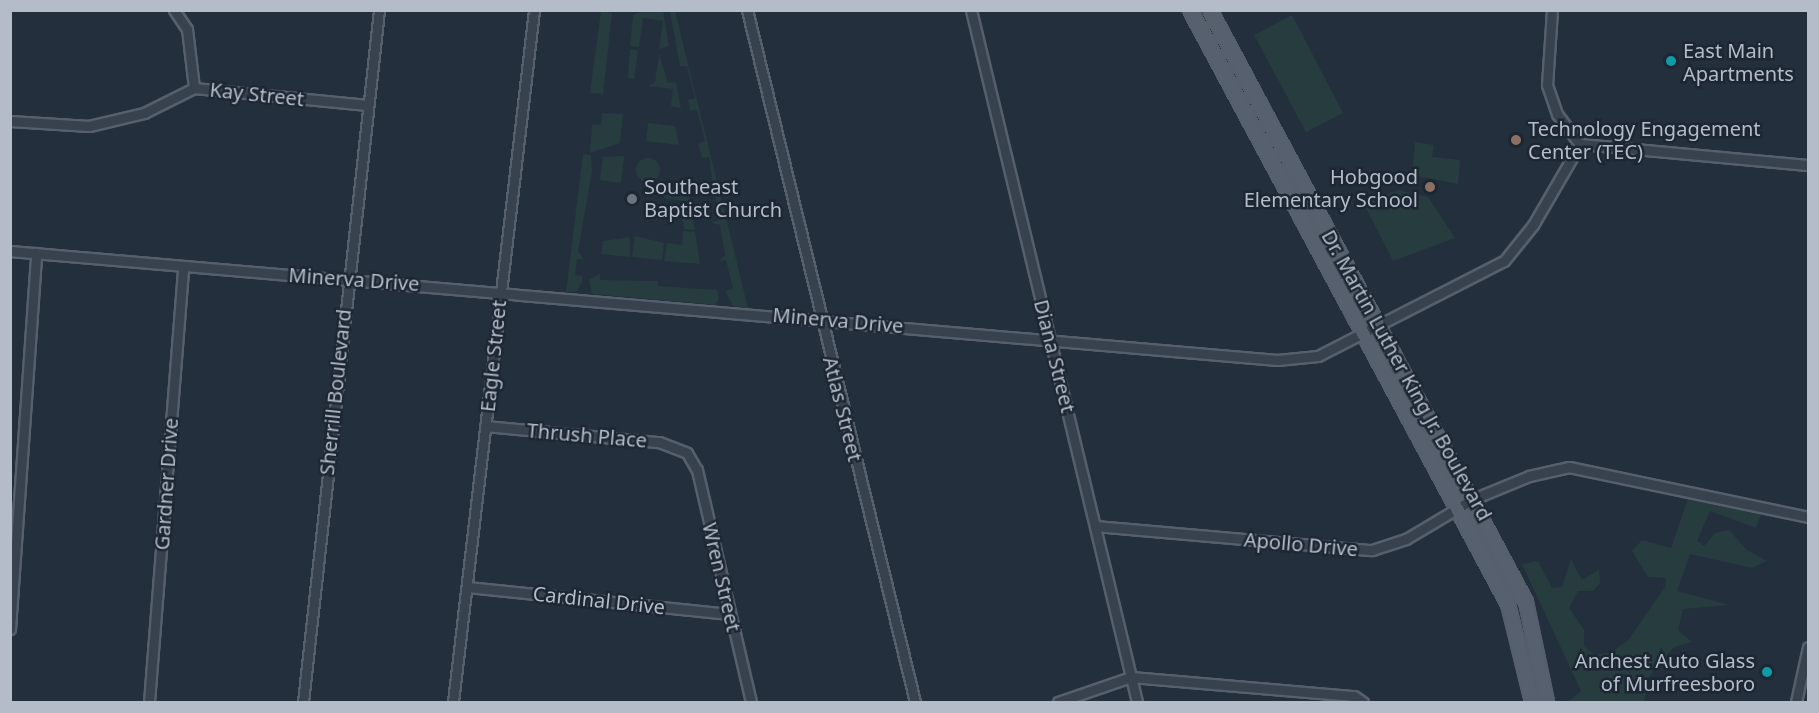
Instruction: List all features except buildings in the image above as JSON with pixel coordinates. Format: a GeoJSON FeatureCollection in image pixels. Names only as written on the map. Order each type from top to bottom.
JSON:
{"type":"FeatureCollection","features":[{"type":"Feature","properties":{"kind":"main road","name":"Dr. Martin Luther King Jr. Boulevard"},"geometry":{"type":"LineString","coordinates":[[1190,10],[1508,604],[1532,702]]}},
{"type":"Feature","properties":{"kind":"main road","name":"Dr. Martin Luther King Jr. Boulevard"},"geometry":{"type":"LineString","coordinates":[[1210,10],[1526,602],[1547,702]]}},
{"type":"Feature","properties":{"kind":"street"},"geometry":{"type":"LineString","coordinates":[[174,10],[187,29],[194,88]]}},
{"type":"Feature","properties":{"kind":"street","name":"Sherrill Boulevard"},"geometry":{"type":"LineString","coordinates":[[303,702],[347,279],[379,10]]}},
{"type":"Feature","properties":{"kind":"street","name":"Eagle Street"},"geometry":{"type":"LineString","coordinates":[[453,702],[534,10]]}},
{"type":"Feature","properties":{"kind":"street","name":"Atlas Street"},"geometry":{"type":"LineString","coordinates":[[747,10],[915,702]]}},
{"type":"Feature","properties":{"kind":"street","name":"Diana Street"},"geometry":{"type":"LineString","coordinates":[[971,10],[1137,702]]}},
{"type":"Feature","properties":{"kind":"street"},"geometry":{"type":"LineString","coordinates":[[1552,10],[1547,85],[1557,114],[1580,144],[1809,165]]}},
{"type":"Feature","properties":{"kind":"street","name":"Kay Street"},"geometry":{"type":"LineString","coordinates":[[10,121],[89,126],[144,113],[194,88],[367,105]]}},
{"type":"Feature","properties":{"kind":"street","name":"Minerva Drive"},"geometry":{"type":"LineString","coordinates":[[10,251],[1050,337],[1277,360],[1318,356],[1363,336],[1504,261],[1533,225],[1580,144]]}},
{"type":"Feature","properties":{"kind":"street"},"geometry":{"type":"LineString","coordinates":[[10,629],[36,253]]}},
{"type":"Feature","properties":{"kind":"street","name":"Gardner Drive"},"geometry":{"type":"LineString","coordinates":[[148,702],[183,266]]}},
{"type":"Feature","properties":{"kind":"street","name":"Thrush Place"},"geometry":{"type":"LineString","coordinates":[[485,426],[659,442],[687,453]]}},
{"type":"Feature","properties":{"kind":"street","name":"Wren Street"},"geometry":{"type":"LineString","coordinates":[[687,453],[697,470],[751,702]]}},
{"type":"Feature","properties":{"kind":"street","name":"Apollo Drive"},"geometry":{"type":"LineString","coordinates":[[1095,526],[1372,550],[1406,539],[1473,499],[1528,476],[1569,467],[1809,517]]}},
{"type":"Feature","properties":{"kind":"street","name":"Cardinal Drive"},"geometry":{"type":"LineString","coordinates":[[467,587],[730,614]]}},
{"type":"Feature","properties":{"kind":"street"},"geometry":{"type":"LineString","coordinates":[[1796,702],[1809,648]]}},
{"type":"Feature","properties":{"kind":"street"},"geometry":{"type":"LineString","coordinates":[[1058,702],[1131,677],[1354,696],[1363,702]]}},
{"type":"Feature","properties":{"kind":"green space"},"geometry":{"type":"Polygon","coordinates":[[[601,11],[612,13],[603,94],[590,93],[601,11]]]}},
{"type":"Feature","properties":{"kind":"green space"},"geometry":{"type":"Polygon","coordinates":[[[643,11],[663,11],[669,46],[659,49],[663,21],[643,18],[639,47],[630,46],[633,15],[643,11]]]}},
{"type":"Feature","properties":{"kind":"green space"},"geometry":{"type":"Polygon","coordinates":[[[670,11],[675,11],[748,308],[733,306],[725,291],[733,288],[726,260],[719,261],[725,255],[720,225],[711,222],[720,220],[715,194],[708,195],[706,187],[713,186],[709,157],[702,158],[698,144],[705,141],[697,110],[690,111],[688,100],[695,98],[687,66],[680,66],[670,11]]]}},
{"type":"Feature","properties":{"kind":"green space"},"geometry":{"type":"Polygon","coordinates":[[[1292,15],[1343,113],[1306,132],[1254,35],[1292,15]]]}},
{"type":"Feature","properties":{"kind":"green space"},"geometry":{"type":"Polygon","coordinates":[[[630,49],[638,51],[634,79],[628,78],[630,49]]]}},
{"type":"Feature","properties":{"kind":"green space"},"geometry":{"type":"Polygon","coordinates":[[[659,54],[668,83],[676,82],[681,108],[671,106],[673,89],[648,86],[655,82],[659,54]]]}},
{"type":"Feature","properties":{"kind":"green space"},"geometry":{"type":"Polygon","coordinates":[[[602,113],[623,114],[620,143],[590,153],[592,125],[601,125],[602,113]]]}},
{"type":"Feature","properties":{"kind":"green space"},"geometry":{"type":"Polygon","coordinates":[[[648,123],[675,126],[679,145],[646,141],[648,123]]]}},
{"type":"Feature","properties":{"kind":"green space"},"geometry":{"type":"Polygon","coordinates":[[[1415,142],[1434,145],[1432,157],[1460,160],[1458,184],[1412,175],[1415,142]]]}},
{"type":"Feature","properties":{"kind":"green space"},"geometry":{"type":"Polygon","coordinates":[[[583,154],[591,155],[592,171],[578,251],[583,259],[577,259],[575,275],[582,276],[582,282],[577,291],[566,292],[583,154]]]}},
{"type":"Feature","properties":{"kind":"green space"},"geometry":{"type":"Polygon","coordinates":[[[624,156],[621,183],[600,180],[603,157],[624,156]]]}},
{"type":"Feature","properties":{"kind":"green space"},"geometry":{"type":"Polygon","coordinates":[[[648,158],[653,159],[659,165],[659,175],[653,181],[648,182],[643,181],[637,175],[636,170],[637,165],[643,159],[648,158]]]}},
{"type":"Feature","properties":{"kind":"green space"},"geometry":{"type":"Polygon","coordinates":[[[666,186],[688,189],[690,202],[664,198],[666,186]]]}},
{"type":"Feature","properties":{"kind":"green space"},"geometry":{"type":"Polygon","coordinates":[[[1399,190],[1428,197],[1455,238],[1393,261],[1363,202],[1399,190]]]}},
{"type":"Feature","properties":{"kind":"green space"},"geometry":{"type":"Polygon","coordinates":[[[664,204],[690,205],[695,230],[684,229],[681,205],[664,204]]]}},
{"type":"Feature","properties":{"kind":"green space"},"geometry":{"type":"Polygon","coordinates":[[[683,231],[695,232],[700,264],[664,261],[667,243],[682,245],[683,231]]]}},
{"type":"Feature","properties":{"kind":"green space"},"geometry":{"type":"Polygon","coordinates":[[[635,236],[664,243],[662,260],[632,257],[635,236]]]}},
{"type":"Feature","properties":{"kind":"green space"},"geometry":{"type":"Polygon","coordinates":[[[630,237],[630,257],[601,254],[603,241],[630,237]]]}},
{"type":"Feature","properties":{"kind":"green space"},"geometry":{"type":"Polygon","coordinates":[[[600,274],[600,280],[658,281],[658,286],[717,290],[719,299],[715,305],[592,294],[589,280],[600,274]]]}},
{"type":"Feature","properties":{"kind":"green space"},"geometry":{"type":"Polygon","coordinates":[[[1689,496],[1761,514],[1756,528],[1710,511],[1697,541],[1704,546],[1715,533],[1729,530],[1747,550],[1767,561],[1752,568],[1690,554],[1677,591],[1729,605],[1683,609],[1678,630],[1692,642],[1674,647],[1649,677],[1644,702],[1567,702],[1581,691],[1522,564],[1538,561],[1552,588],[1562,587],[1571,559],[1582,580],[1599,570],[1600,583],[1593,591],[1578,591],[1569,608],[1584,630],[1584,646],[1595,655],[1612,652],[1629,639],[1665,587],[1666,578],[1648,577],[1632,551],[1642,540],[1671,548],[1689,496]]]}},
{"type":"Feature","properties":{"kind":"place","name":"East Main Apartments"},"geometry":{"type":"Point","coordinates":[1671,61]}},
{"type":"Feature","properties":{"kind":"place","name":"Technology Engagement Center (TEC)"},"geometry":{"type":"Point","coordinates":[1516,140]}},
{"type":"Feature","properties":{"kind":"place","name":"Hobgood Elementary School"},"geometry":{"type":"Point","coordinates":[1430,187]}},
{"type":"Feature","properties":{"kind":"place","name":"Southeast Baptist Church"},"geometry":{"type":"Point","coordinates":[632,199]}},
{"type":"Feature","properties":{"kind":"place","name":"Anchest Auto Glass of Murfreesboro"},"geometry":{"type":"Point","coordinates":[1767,672]}}]}
